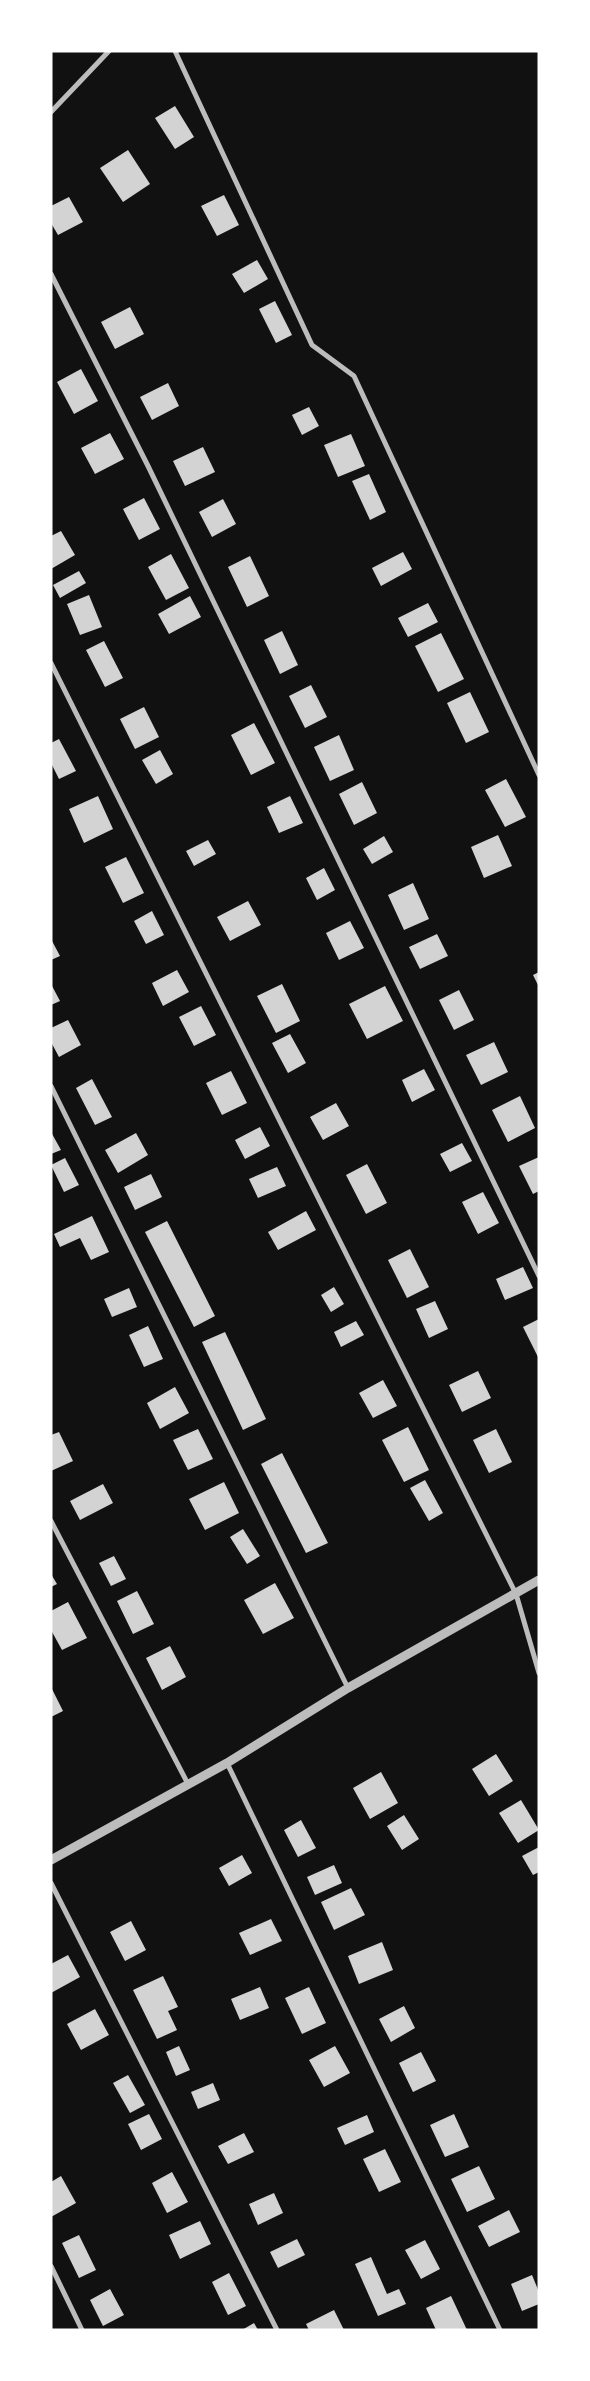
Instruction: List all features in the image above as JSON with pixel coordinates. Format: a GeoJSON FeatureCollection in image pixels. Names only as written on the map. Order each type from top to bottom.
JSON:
{"type":"FeatureCollection","features":[{"type":"Feature","properties":{"kind":"street"},"geometry":{"type":"LineString","coordinates":[[51,112],[109,51]]}},
{"type":"Feature","properties":{"kind":"street"},"geometry":{"type":"LineString","coordinates":[[175,51],[312,345],[354,376],[539,775]]}},
{"type":"Feature","properties":{"kind":"street"},"geometry":{"type":"LineString","coordinates":[[51,274],[148,466],[539,1276]]}},
{"type":"Feature","properties":{"kind":"street"},"geometry":{"type":"LineString","coordinates":[[51,663],[516,1594],[539,1673]]}},
{"type":"Feature","properties":{"kind":"street"},"geometry":{"type":"LineString","coordinates":[[51,1086],[348,1688]]}},
{"type":"Feature","properties":{"kind":"street"},"geometry":{"type":"LineString","coordinates":[[51,1521],[188,1784]]}},
{"type":"Feature","properties":{"kind":"street"},"geometry":{"type":"LineString","coordinates":[[51,1860],[227,1763],[348,1688],[539,1580]]}},
{"type":"Feature","properties":{"kind":"street"},"geometry":{"type":"LineString","coordinates":[[227,1763],[500,2330]]}},
{"type":"Feature","properties":{"kind":"street"},"geometry":{"type":"LineString","coordinates":[[51,1883],[277,2330]]}},
{"type":"Feature","properties":{"kind":"street"},"geometry":{"type":"LineString","coordinates":[[51,2266],[82,2330]]}},
{"type":"Feature","properties":{"kind":"building"},"geometry":{"type":"Polygon","coordinates":[[[175,106],[194,137],[175,149],[155,118],[175,106]]]}},
{"type":"Feature","properties":{"kind":"building"},"geometry":{"type":"Polygon","coordinates":[[[128,150],[150,184],[123,202],[100,168],[128,150]]]}},
{"type":"Feature","properties":{"kind":"building"},"geometry":{"type":"Polygon","coordinates":[[[224,195],[239,225],[217,236],[201,206],[224,195]]]}},
{"type":"Feature","properties":{"kind":"building"},"geometry":{"type":"Polygon","coordinates":[[[69,197],[83,222],[58,235],[51,223],[51,206],[69,197]]]}},
{"type":"Feature","properties":{"kind":"building"},"geometry":{"type":"Polygon","coordinates":[[[257,260],[268,279],[244,293],[232,274],[257,260]]]}},
{"type":"Feature","properties":{"kind":"building"},"geometry":{"type":"Polygon","coordinates":[[[275,301],[292,335],[276,343],[259,309],[275,301]]]}},
{"type":"Feature","properties":{"kind":"building"},"geometry":{"type":"Polygon","coordinates":[[[130,307],[144,334],[115,349],[101,322],[130,307]]]}},
{"type":"Feature","properties":{"kind":"building"},"geometry":{"type":"Polygon","coordinates":[[[81,369],[98,401],[74,414],[57,382],[81,369]]]}},
{"type":"Feature","properties":{"kind":"building"},"geometry":{"type":"Polygon","coordinates":[[[168,383],[179,406],[152,420],[140,397],[168,383]]]}},
{"type":"Feature","properties":{"kind":"building"},"geometry":{"type":"Polygon","coordinates":[[[309,407],[319,426],[302,435],[292,415],[309,407]]]}},
{"type":"Feature","properties":{"kind":"building"},"geometry":{"type":"Polygon","coordinates":[[[110,433],[124,459],[95,474],[81,448],[110,433]]]}},
{"type":"Feature","properties":{"kind":"building"},"geometry":{"type":"Polygon","coordinates":[[[351,434],[365,466],[338,477],[324,445],[351,434]]]}},
{"type":"Feature","properties":{"kind":"building"},"geometry":{"type":"Polygon","coordinates":[[[203,447],[215,472],[185,486],[173,461],[203,447]]]}},
{"type":"Feature","properties":{"kind":"building"},"geometry":{"type":"Polygon","coordinates":[[[369,474],[386,512],[370,520],[352,481],[369,474]]]}},
{"type":"Feature","properties":{"kind":"building"},"geometry":{"type":"Polygon","coordinates":[[[144,498],[160,529],[139,540],[123,509],[144,498]]]}},
{"type":"Feature","properties":{"kind":"building"},"geometry":{"type":"Polygon","coordinates":[[[223,499],[236,524],[212,537],[199,512],[223,499]]]}},
{"type":"Feature","properties":{"kind":"building"},"geometry":{"type":"Polygon","coordinates":[[[61,531],[75,555],[51,569],[51,536],[61,531]]]}},
{"type":"Feature","properties":{"kind":"building"},"geometry":{"type":"Polygon","coordinates":[[[403,552],[412,569],[381,586],[372,568],[403,552]]]}},
{"type":"Feature","properties":{"kind":"building"},"geometry":{"type":"Polygon","coordinates":[[[171,554],[189,588],[166,600],[148,567],[171,554]]]}},
{"type":"Feature","properties":{"kind":"building"},"geometry":{"type":"Polygon","coordinates":[[[250,556],[269,596],[247,607],[228,567],[250,556]]]}},
{"type":"Feature","properties":{"kind":"building"},"geometry":{"type":"Polygon","coordinates":[[[79,571],[86,583],[60,598],[53,585],[79,571]]]}},
{"type":"Feature","properties":{"kind":"building"},"geometry":{"type":"Polygon","coordinates":[[[89,595],[102,627],[80,635],[67,604],[89,595]]]}},
{"type":"Feature","properties":{"kind":"building"},"geometry":{"type":"Polygon","coordinates":[[[190,596],[201,617],[169,634],[158,614],[190,596]]]}},
{"type":"Feature","properties":{"kind":"building"},"geometry":{"type":"Polygon","coordinates":[[[428,603],[438,622],[408,637],[398,618],[428,603]]]}},
{"type":"Feature","properties":{"kind":"building"},"geometry":{"type":"Polygon","coordinates":[[[282,631],[298,665],[280,674],[264,640],[282,631]]]}},
{"type":"Feature","properties":{"kind":"building"},"geometry":{"type":"Polygon","coordinates":[[[441,633],[464,679],[438,692],[415,646],[441,633]]]}},
{"type":"Feature","properties":{"kind":"building"},"geometry":{"type":"Polygon","coordinates":[[[104,641],[123,678],[105,687],[86,650],[104,641]]]}},
{"type":"Feature","properties":{"kind":"building"},"geometry":{"type":"Polygon","coordinates":[[[311,685],[327,717],[305,728],[289,696],[311,685]]]}},
{"type":"Feature","properties":{"kind":"building"},"geometry":{"type":"Polygon","coordinates":[[[470,692],[489,732],[466,743],[447,703],[470,692]]]}},
{"type":"Feature","properties":{"kind":"building"},"geometry":{"type":"Polygon","coordinates":[[[144,707],[159,737],[135,749],[120,719],[144,707]]]}},
{"type":"Feature","properties":{"kind":"building"},"geometry":{"type":"Polygon","coordinates":[[[254,723],[275,763],[251,775],[231,735],[254,723]]]}},
{"type":"Feature","properties":{"kind":"building"},"geometry":{"type":"Polygon","coordinates":[[[339,735],[354,770],[330,781],[314,747],[339,735]]]}},
{"type":"Feature","properties":{"kind":"building"},"geometry":{"type":"Polygon","coordinates":[[[59,739],[76,771],[59,779],[51,763],[51,743],[59,739]]]}},
{"type":"Feature","properties":{"kind":"building"},"geometry":{"type":"Polygon","coordinates":[[[160,750],[173,774],[156,784],[142,760],[160,750]]]}},
{"type":"Feature","properties":{"kind":"building"},"geometry":{"type":"Polygon","coordinates":[[[506,779],[526,817],[505,827],[485,790],[506,779]]]}},
{"type":"Feature","properties":{"kind":"building"},"geometry":{"type":"Polygon","coordinates":[[[362,782],[377,813],[354,825],[339,794],[362,782]]]}},
{"type":"Feature","properties":{"kind":"building"},"geometry":{"type":"Polygon","coordinates":[[[98,796],[113,829],[84,843],[69,809],[98,796]]]}},
{"type":"Feature","properties":{"kind":"building"},"geometry":{"type":"Polygon","coordinates":[[[290,796],[303,823],[279,833],[267,807],[290,796]]]}},
{"type":"Feature","properties":{"kind":"building"},"geometry":{"type":"Polygon","coordinates":[[[498,835],[512,866],[484,878],[471,847],[498,835]]]}},
{"type":"Feature","properties":{"kind":"building"},"geometry":{"type":"Polygon","coordinates":[[[384,836],[393,852],[372,864],[363,849],[384,836]]]}},
{"type":"Feature","properties":{"kind":"building"},"geometry":{"type":"Polygon","coordinates":[[[208,840],[216,854],[194,866],[186,851],[208,840]]]}},
{"type":"Feature","properties":{"kind":"building"},"geometry":{"type":"Polygon","coordinates":[[[126,857],[144,893],[123,903],[105,867],[126,857]]]}},
{"type":"Feature","properties":{"kind":"building"},"geometry":{"type":"Polygon","coordinates":[[[324,868],[335,890],[317,900],[306,878],[324,868]]]}},
{"type":"Feature","properties":{"kind":"building"},"geometry":{"type":"Polygon","coordinates":[[[413,883],[429,919],[404,930],[388,895],[413,883]]]}},
{"type":"Feature","properties":{"kind":"building"},"geometry":{"type":"Polygon","coordinates":[[[248,901],[261,925],[230,941],[217,917],[248,901]]]}},
{"type":"Feature","properties":{"kind":"building"},"geometry":{"type":"Polygon","coordinates":[[[152,911],[164,935],[146,944],[134,921],[152,911]]]}},
{"type":"Feature","properties":{"kind":"building"},"geometry":{"type":"Polygon","coordinates":[[[350,921],[364,948],[339,960],[326,933],[350,921]]]}},
{"type":"Feature","properties":{"kind":"building"},"geometry":{"type":"Polygon","coordinates":[[[437,934],[448,956],[420,969],[409,947],[437,934]]]}},
{"type":"Feature","properties":{"kind":"building"},"geometry":{"type":"Polygon","coordinates":[[[51,939],[60,956],[51,960],[51,939]]]}},
{"type":"Feature","properties":{"kind":"building"},"geometry":{"type":"Polygon","coordinates":[[[177,970],[189,992],[163,1006],[152,983],[177,970]]]}},
{"type":"Feature","properties":{"kind":"building"},"geometry":{"type":"Polygon","coordinates":[[[539,972],[539,987],[533,975],[539,972]]]}},
{"type":"Feature","properties":{"kind":"building"},"geometry":{"type":"Polygon","coordinates":[[[51,984],[60,1001],[51,1005],[51,984]]]}},
{"type":"Feature","properties":{"kind":"building"},"geometry":{"type":"Polygon","coordinates":[[[282,984],[300,1021],[276,1033],[257,996],[282,984]]]}},
{"type":"Feature","properties":{"kind":"building"},"geometry":{"type":"Polygon","coordinates":[[[385,986],[403,1021],[367,1039],[349,1004],[385,986]]]}},
{"type":"Feature","properties":{"kind":"building"},"geometry":{"type":"Polygon","coordinates":[[[459,990],[474,1020],[454,1030],[439,1000],[459,990]]]}},
{"type":"Feature","properties":{"kind":"building"},"geometry":{"type":"Polygon","coordinates":[[[201,1006],[216,1035],[194,1046],[179,1017],[201,1006]]]}},
{"type":"Feature","properties":{"kind":"building"},"geometry":{"type":"Polygon","coordinates":[[[68,1020],[81,1045],[59,1057],[51,1042],[51,1028],[68,1020]]]}},
{"type":"Feature","properties":{"kind":"building"},"geometry":{"type":"Polygon","coordinates":[[[290,1034],[306,1063],[288,1073],[272,1043],[290,1034]]]}},
{"type":"Feature","properties":{"kind":"building"},"geometry":{"type":"Polygon","coordinates":[[[494,1042],[508,1072],[481,1085],[466,1055],[494,1042]]]}},
{"type":"Feature","properties":{"kind":"building"},"geometry":{"type":"Polygon","coordinates":[[[424,1069],[435,1090],[412,1102],[402,1080],[424,1069]]]}},
{"type":"Feature","properties":{"kind":"building"},"geometry":{"type":"Polygon","coordinates":[[[231,1071],[247,1103],[222,1115],[206,1083],[231,1071]]]}},
{"type":"Feature","properties":{"kind":"building"},"geometry":{"type":"Polygon","coordinates":[[[92,1079],[112,1117],[95,1125],[76,1088],[92,1079]]]}},
{"type":"Feature","properties":{"kind":"building"},"geometry":{"type":"Polygon","coordinates":[[[520,1096],[535,1128],[508,1142],[492,1110],[520,1096]]]}},
{"type":"Feature","properties":{"kind":"building"},"geometry":{"type":"Polygon","coordinates":[[[336,1103],[349,1126],[323,1140],[310,1117],[336,1103]]]}},
{"type":"Feature","properties":{"kind":"building"},"geometry":{"type":"Polygon","coordinates":[[[260,1127],[270,1146],[245,1159],[235,1140],[260,1127]]]}},
{"type":"Feature","properties":{"kind":"building"},"geometry":{"type":"Polygon","coordinates":[[[51,1132],[61,1150],[51,1154],[51,1132]]]}},
{"type":"Feature","properties":{"kind":"building"},"geometry":{"type":"Polygon","coordinates":[[[136,1133],[148,1155],[118,1173],[105,1150],[136,1133]]]}},
{"type":"Feature","properties":{"kind":"building"},"geometry":{"type":"Polygon","coordinates":[[[462,1143],[472,1161],[450,1172],[440,1154],[462,1143]]]}},
{"type":"Feature","properties":{"kind":"building"},"geometry":{"type":"Polygon","coordinates":[[[539,1157],[539,1191],[533,1194],[519,1166],[539,1157]]]}},
{"type":"Feature","properties":{"kind":"building"},"geometry":{"type":"Polygon","coordinates":[[[65,1158],[79,1185],[64,1192],[51,1165],[65,1158]]]}},
{"type":"Feature","properties":{"kind":"building"},"geometry":{"type":"Polygon","coordinates":[[[367,1164],[387,1203],[366,1214],[346,1175],[367,1164]]]}},
{"type":"Feature","properties":{"kind":"building"},"geometry":{"type":"Polygon","coordinates":[[[277,1167],[286,1186],[258,1198],[249,1179],[277,1167]]]}},
{"type":"Feature","properties":{"kind":"building"},"geometry":{"type":"Polygon","coordinates":[[[151,1174],[162,1197],[135,1210],[124,1187],[151,1174]]]}},
{"type":"Feature","properties":{"kind":"building"},"geometry":{"type":"Polygon","coordinates":[[[483,1192],[499,1223],[478,1234],[462,1202],[483,1192]]]}},
{"type":"Feature","properties":{"kind":"building"},"geometry":{"type":"Polygon","coordinates":[[[306,1211],[316,1230],[278,1250],[268,1232],[306,1211]]]}},
{"type":"Feature","properties":{"kind":"building"},"geometry":{"type":"Polygon","coordinates":[[[92,1216],[109,1252],[91,1260],[80,1238],[60,1247],[54,1234],[92,1216]]]}},
{"type":"Feature","properties":{"kind":"building"},"geometry":{"type":"Polygon","coordinates":[[[167,1221],[215,1316],[194,1327],[145,1232],[167,1221]]]}},
{"type":"Feature","properties":{"kind":"building"},"geometry":{"type":"Polygon","coordinates":[[[410,1249],[429,1287],[407,1298],[388,1260],[410,1249]]]}},
{"type":"Feature","properties":{"kind":"building"},"geometry":{"type":"Polygon","coordinates":[[[523,1267],[533,1288],[505,1300],[496,1279],[523,1267]]]}},
{"type":"Feature","properties":{"kind":"building"},"geometry":{"type":"Polygon","coordinates":[[[334,1287],[344,1304],[331,1312],[321,1295],[334,1287]]]}},
{"type":"Feature","properties":{"kind":"building"},"geometry":{"type":"Polygon","coordinates":[[[129,1288],[137,1307],[112,1317],[104,1299],[129,1288]]]}},
{"type":"Feature","properties":{"kind":"building"},"geometry":{"type":"Polygon","coordinates":[[[435,1301],[448,1329],[429,1338],[416,1309],[435,1301]]]}},
{"type":"Feature","properties":{"kind":"building"},"geometry":{"type":"Polygon","coordinates":[[[539,1319],[539,1359],[523,1327],[539,1319]]]}},
{"type":"Feature","properties":{"kind":"building"},"geometry":{"type":"Polygon","coordinates":[[[356,1321],[364,1335],[341,1347],[334,1332],[356,1321]]]}},
{"type":"Feature","properties":{"kind":"building"},"geometry":{"type":"Polygon","coordinates":[[[148,1326],[163,1359],[144,1367],[129,1335],[148,1326]]]}},
{"type":"Feature","properties":{"kind":"building"},"geometry":{"type":"Polygon","coordinates":[[[225,1332],[266,1419],[243,1430],[202,1342],[225,1332]]]}},
{"type":"Feature","properties":{"kind":"building"},"geometry":{"type":"Polygon","coordinates":[[[478,1371],[491,1398],[462,1412],[449,1385],[478,1371]]]}},
{"type":"Feature","properties":{"kind":"building"},"geometry":{"type":"Polygon","coordinates":[[[383,1380],[397,1406],[373,1418],[359,1393],[383,1380]]]}},
{"type":"Feature","properties":{"kind":"building"},"geometry":{"type":"Polygon","coordinates":[[[175,1387],[189,1413],[160,1429],[147,1403],[175,1387]]]}},
{"type":"Feature","properties":{"kind":"building"},"geometry":{"type":"Polygon","coordinates":[[[408,1427],[429,1470],[404,1482],[382,1440],[408,1427]]]}},
{"type":"Feature","properties":{"kind":"building"},"geometry":{"type":"Polygon","coordinates":[[[198,1429],[213,1459],[188,1470],[173,1440],[198,1429]]]}},
{"type":"Feature","properties":{"kind":"building"},"geometry":{"type":"Polygon","coordinates":[[[496,1429],[512,1462],[489,1473],[473,1440],[496,1429]]]}},
{"type":"Feature","properties":{"kind":"building"},"geometry":{"type":"Polygon","coordinates":[[[59,1432],[73,1461],[51,1471],[51,1435],[59,1432]]]}},
{"type":"Feature","properties":{"kind":"building"},"geometry":{"type":"Polygon","coordinates":[[[282,1453],[328,1543],[306,1553],[261,1464],[282,1453]]]}},
{"type":"Feature","properties":{"kind":"building"},"geometry":{"type":"Polygon","coordinates":[[[425,1480],[443,1513],[429,1521],[410,1488],[425,1480]]]}},
{"type":"Feature","properties":{"kind":"building"},"geometry":{"type":"Polygon","coordinates":[[[224,1482],[239,1513],[205,1530],[189,1499],[224,1482]]]}},
{"type":"Feature","properties":{"kind":"building"},"geometry":{"type":"Polygon","coordinates":[[[103,1484],[113,1503],[80,1520],[70,1501],[103,1484]]]}},
{"type":"Feature","properties":{"kind":"building"},"geometry":{"type":"Polygon","coordinates":[[[243,1529],[260,1556],[247,1564],[230,1537],[243,1529]]]}},
{"type":"Feature","properties":{"kind":"building"},"geometry":{"type":"Polygon","coordinates":[[[114,1556],[126,1579],[111,1586],[99,1563],[114,1556]]]}},
{"type":"Feature","properties":{"kind":"building"},"geometry":{"type":"Polygon","coordinates":[[[51,1574],[57,1584],[51,1587],[51,1574]]]}},
{"type":"Feature","properties":{"kind":"building"},"geometry":{"type":"Polygon","coordinates":[[[275,1583],[294,1618],[263,1634],[244,1600],[275,1583]]]}},
{"type":"Feature","properties":{"kind":"building"},"geometry":{"type":"Polygon","coordinates":[[[137,1591],[154,1624],[133,1634],[117,1601],[137,1591]]]}},
{"type":"Feature","properties":{"kind":"building"},"geometry":{"type":"Polygon","coordinates":[[[68,1602],[87,1638],[62,1650],[51,1630],[51,1611],[68,1602]]]}},
{"type":"Feature","properties":{"kind":"building"},"geometry":{"type":"Polygon","coordinates":[[[170,1646],[186,1677],[162,1690],[146,1658],[170,1646]]]}},
{"type":"Feature","properties":{"kind":"building"},"geometry":{"type":"Polygon","coordinates":[[[51,1687],[63,1711],[51,1717],[51,1687]]]}},
{"type":"Feature","properties":{"kind":"building"},"geometry":{"type":"Polygon","coordinates":[[[496,1754],[513,1781],[489,1796],[472,1769],[496,1754]]]}},
{"type":"Feature","properties":{"kind":"building"},"geometry":{"type":"Polygon","coordinates":[[[381,1772],[398,1803],[370,1819],[353,1788],[381,1772]]]}},
{"type":"Feature","properties":{"kind":"building"},"geometry":{"type":"Polygon","coordinates":[[[521,1800],[539,1830],[518,1843],[499,1813],[521,1800]]]}},
{"type":"Feature","properties":{"kind":"building"},"geometry":{"type":"Polygon","coordinates":[[[404,1815],[419,1839],[402,1850],[387,1826],[404,1815]]]}},
{"type":"Feature","properties":{"kind":"building"},"geometry":{"type":"Polygon","coordinates":[[[301,1820],[316,1848],[298,1857],[284,1830],[301,1820]]]}},
{"type":"Feature","properties":{"kind":"building"},"geometry":{"type":"Polygon","coordinates":[[[539,1847],[539,1872],[533,1875],[522,1856],[539,1847]]]}},
{"type":"Feature","properties":{"kind":"building"},"geometry":{"type":"Polygon","coordinates":[[[242,1855],[252,1873],[229,1886],[219,1868],[242,1855]]]}},
{"type":"Feature","properties":{"kind":"building"},"geometry":{"type":"Polygon","coordinates":[[[334,1865],[342,1883],[315,1895],[307,1877],[334,1865]]]}},
{"type":"Feature","properties":{"kind":"building"},"geometry":{"type":"Polygon","coordinates":[[[351,1888],[365,1915],[334,1930],[321,1902],[351,1888]]]}},
{"type":"Feature","properties":{"kind":"building"},"geometry":{"type":"Polygon","coordinates":[[[271,1919],[282,1941],[250,1955],[239,1933],[271,1919]]]}},
{"type":"Feature","properties":{"kind":"building"},"geometry":{"type":"Polygon","coordinates":[[[131,1921],[146,1950],[125,1961],[110,1932],[131,1921]]]}},
{"type":"Feature","properties":{"kind":"building"},"geometry":{"type":"Polygon","coordinates":[[[382,1942],[393,1970],[359,1984],[348,1956],[382,1942]]]}},
{"type":"Feature","properties":{"kind":"building"},"geometry":{"type":"Polygon","coordinates":[[[68,1955],[80,1977],[51,1993],[51,1964],[68,1955]]]}},
{"type":"Feature","properties":{"kind":"building"},"geometry":{"type":"Polygon","coordinates":[[[163,1976],[178,2007],[168,2011],[177,2030],[157,2039],[133,1990],[163,1976]]]}},
{"type":"Feature","properties":{"kind":"building"},"geometry":{"type":"Polygon","coordinates":[[[260,1987],[269,2008],[240,2020],[231,1999],[260,1987]]]}},
{"type":"Feature","properties":{"kind":"building"},"geometry":{"type":"Polygon","coordinates":[[[309,1987],[326,2023],[302,2034],[285,1998],[309,1987]]]}},
{"type":"Feature","properties":{"kind":"building"},"geometry":{"type":"Polygon","coordinates":[[[404,2006],[415,2028],[391,2042],[379,2019],[404,2006]]]}},
{"type":"Feature","properties":{"kind":"building"},"geometry":{"type":"Polygon","coordinates":[[[95,2009],[109,2035],[81,2050],[67,2024],[95,2009]]]}},
{"type":"Feature","properties":{"kind":"building"},"geometry":{"type":"Polygon","coordinates":[[[179,2046],[190,2070],[176,2076],[166,2052],[179,2046]]]}},
{"type":"Feature","properties":{"kind":"building"},"geometry":{"type":"Polygon","coordinates":[[[335,2046],[350,2073],[324,2087],[309,2060],[335,2046]]]}},
{"type":"Feature","properties":{"kind":"building"},"geometry":{"type":"Polygon","coordinates":[[[421,2052],[436,2081],[413,2092],[399,2063],[421,2052]]]}},
{"type":"Feature","properties":{"kind":"building"},"geometry":{"type":"Polygon","coordinates":[[[128,2075],[145,2105],[130,2113],[113,2083],[128,2075]]]}},
{"type":"Feature","properties":{"kind":"building"},"geometry":{"type":"Polygon","coordinates":[[[213,2083],[220,2100],[198,2109],[191,2092],[213,2083]]]}},
{"type":"Feature","properties":{"kind":"building"},"geometry":{"type":"Polygon","coordinates":[[[149,2114],[162,2139],[141,2150],[128,2124],[149,2114]]]}},
{"type":"Feature","properties":{"kind":"building"},"geometry":{"type":"Polygon","coordinates":[[[454,2114],[469,2147],[445,2157],[430,2125],[454,2114]]]}},
{"type":"Feature","properties":{"kind":"building"},"geometry":{"type":"Polygon","coordinates":[[[367,2115],[374,2132],[345,2145],[337,2128],[367,2115]]]}},
{"type":"Feature","properties":{"kind":"building"},"geometry":{"type":"Polygon","coordinates":[[[244,2133],[254,2152],[228,2164],[218,2146],[244,2133]]]}},
{"type":"Feature","properties":{"kind":"building"},"geometry":{"type":"Polygon","coordinates":[[[385,2149],[401,2182],[379,2192],[363,2159],[385,2149]]]}},
{"type":"Feature","properties":{"kind":"building"},"geometry":{"type":"Polygon","coordinates":[[[479,2166],[495,2199],[467,2212],[451,2179],[479,2166]]]}},
{"type":"Feature","properties":{"kind":"building"},"geometry":{"type":"Polygon","coordinates":[[[172,2172],[188,2202],[167,2213],[152,2183],[172,2172]]]}},
{"type":"Feature","properties":{"kind":"building"},"geometry":{"type":"Polygon","coordinates":[[[61,2176],[76,2203],[51,2217],[51,2182],[61,2176]]]}},
{"type":"Feature","properties":{"kind":"building"},"geometry":{"type":"Polygon","coordinates":[[[274,2193],[283,2213],[258,2225],[249,2204],[274,2193]]]}},
{"type":"Feature","properties":{"kind":"building"},"geometry":{"type":"Polygon","coordinates":[[[509,2210],[520,2232],[489,2247],[478,2226],[509,2210]]]}},
{"type":"Feature","properties":{"kind":"building"},"geometry":{"type":"Polygon","coordinates":[[[200,2221],[211,2244],[180,2259],[169,2235],[200,2221]]]}},
{"type":"Feature","properties":{"kind":"building"},"geometry":{"type":"Polygon","coordinates":[[[79,2235],[96,2270],[79,2278],[62,2243],[79,2235]]]}},
{"type":"Feature","properties":{"kind":"building"},"geometry":{"type":"Polygon","coordinates":[[[297,2239],[305,2255],[278,2268],[270,2252],[297,2239]]]}},
{"type":"Feature","properties":{"kind":"building"},"geometry":{"type":"Polygon","coordinates":[[[425,2240],[440,2269],[421,2279],[405,2250],[425,2240]]]}},
{"type":"Feature","properties":{"kind":"building"},"geometry":{"type":"Polygon","coordinates":[[[371,2257],[387,2294],[399,2289],[406,2304],[378,2316],[355,2264],[371,2257]]]}},
{"type":"Feature","properties":{"kind":"building"},"geometry":{"type":"Polygon","coordinates":[[[229,2273],[246,2306],[228,2315],[212,2282],[229,2273]]]}},
{"type":"Feature","properties":{"kind":"building"},"geometry":{"type":"Polygon","coordinates":[[[532,2275],[539,2292],[539,2304],[522,2311],[511,2284],[532,2275]]]}},
{"type":"Feature","properties":{"kind":"building"},"geometry":{"type":"Polygon","coordinates":[[[110,2289],[124,2315],[103,2326],[90,2300],[110,2289]]]}},
{"type":"Feature","properties":{"kind":"building"},"geometry":{"type":"Polygon","coordinates":[[[451,2296],[467,2330],[436,2330],[426,2308],[451,2296]]]}},
{"type":"Feature","properties":{"kind":"building"},"geometry":{"type":"Polygon","coordinates":[[[334,2310],[344,2330],[309,2330],[306,2324],[334,2310]]]}},
{"type":"Feature","properties":{"kind":"building"},"geometry":{"type":"Polygon","coordinates":[[[254,2323],[258,2330],[242,2330],[254,2323]]]}}]}
